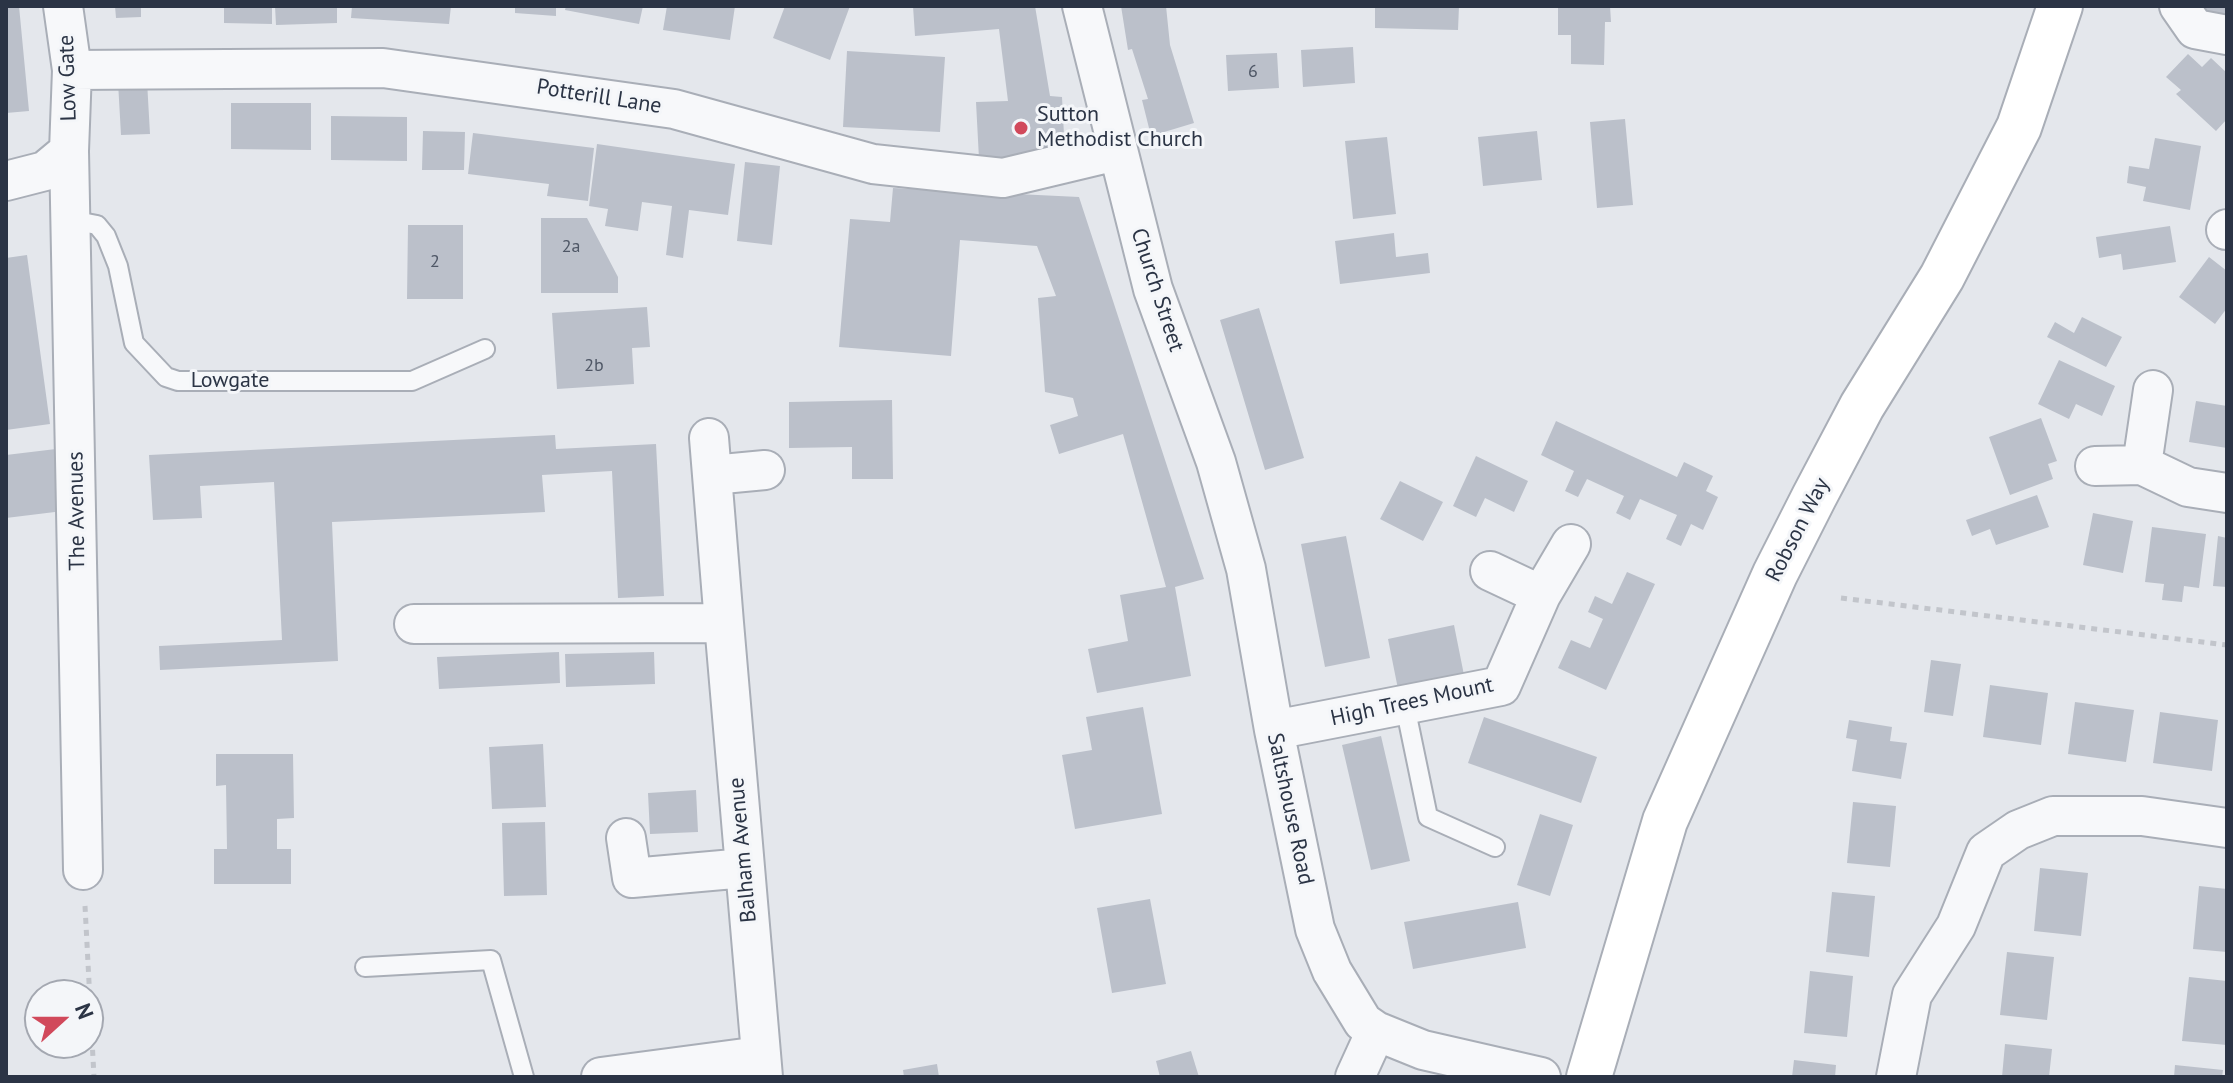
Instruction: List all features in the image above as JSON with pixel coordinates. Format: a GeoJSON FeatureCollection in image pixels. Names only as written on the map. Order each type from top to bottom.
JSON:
{"type":"FeatureCollection","features":[{"type":"Feature","properties":{"kind":"main road","name":"Robson Way"},"geometry":{"type":"LineString","coordinates":[[1589,1077],[1622,956],[1671,806],[1775,574],[1814,497],[1862,406],[1942,277],[2019,127],[2060,6]]}},
{"type":"Feature","properties":{"kind":"street","name":"Low Gate"},"geometry":{"type":"LineString","coordinates":[[63,6],[72,70],[69,151]]}},
{"type":"Feature","properties":{"kind":"street","name":"Church Street"},"geometry":{"type":"LineString","coordinates":[[1082,6],[1153,289],[1216,462],[1246,569]]}},
{"type":"Feature","properties":{"kind":"street"},"geometry":{"type":"LineString","coordinates":[[2179,6],[2195,29],[2227,35]]}},
{"type":"Feature","properties":{"kind":"street","name":"Potterill Lane"},"geometry":{"type":"LineString","coordinates":[[72,70],[398,69],[674,109],[873,164],[1003,178],[1116,151]]}},
{"type":"Feature","properties":{"kind":"street"},"geometry":{"type":"LineString","coordinates":[[6,181],[45,171],[69,151]]}},
{"type":"Feature","properties":{"kind":"street","name":"The Avenues"},"geometry":{"type":"LineString","coordinates":[[69,151],[83,870]]}},
{"type":"Feature","properties":{"kind":"street"},"geometry":{"type":"LineString","coordinates":[[2142,465],[2153,390]]}},
{"type":"Feature","properties":{"kind":"street","name":"Balham Avenue"},"geometry":{"type":"LineString","coordinates":[[761,1066],[710,457],[765,470]]}},
{"type":"Feature","properties":{"kind":"street"},"geometry":{"type":"LineString","coordinates":[[2095,466],[2142,465],[2188,487],[2227,493]]}},
{"type":"Feature","properties":{"kind":"street","name":"High Trees Mount"},"geometry":{"type":"LineString","coordinates":[[1274,730],[1501,686],[1541,595],[1571,544]]}},
{"type":"Feature","properties":{"kind":"street","name":"Saltshouse Road"},"geometry":{"type":"LineString","coordinates":[[1246,569],[1274,730],[1315,929],[1349,1001],[1363,1022],[1376,1031],[1423,1050],[1541,1077]]}},
{"type":"Feature","properties":{"kind":"street"},"geometry":{"type":"LineString","coordinates":[[1490,571],[1541,595]]}},
{"type":"Feature","properties":{"kind":"street"},"geometry":{"type":"LineString","coordinates":[[414,624],[724,623]]}},
{"type":"Feature","properties":{"kind":"street"},"geometry":{"type":"LineString","coordinates":[[1896,1077],[1912,995],[1956,926],[1986,852],[2018,830],[2053,816],[2142,816],[2227,828]]}},
{"type":"Feature","properties":{"kind":"street"},"geometry":{"type":"LineString","coordinates":[[626,838],[632,878],[745,868]]}},
{"type":"Feature","properties":{"kind":"street"},"geometry":{"type":"LineString","coordinates":[[1355,1077],[1376,1031]]}},
{"type":"Feature","properties":{"kind":"street"},"geometry":{"type":"LineString","coordinates":[[601,1077],[761,1066]]}},
{"type":"Feature","properties":{"kind":"lane","name":"Lowgate"},"geometry":{"type":"LineString","coordinates":[[71,220],[97,225],[106,236],[118,266],[134,343],[166,377],[178,381],[412,381],[485,349]]}},
{"type":"Feature","properties":{"kind":"lane"},"geometry":{"type":"LineString","coordinates":[[1405,706],[1428,817],[1495,847]]}},
{"type":"Feature","properties":{"kind":"lane"},"geometry":{"type":"LineString","coordinates":[[365,967],[491,960],[524,1077]]}},
{"type":"Feature","properties":{"kind":"path"},"geometry":{"type":"LineString","coordinates":[[1841,598],[2227,645]]}},
{"type":"Feature","properties":{"kind":"path"},"geometry":{"type":"LineString","coordinates":[[83,870],[94,1077]]}},
{"type":"Feature","properties":{"kind":"building"},"geometry":{"type":"Polygon","coordinates":[[[6,6],[19,6],[29,111],[6,113],[6,6]]]}},
{"type":"Feature","properties":{"kind":"building"},"geometry":{"type":"Polygon","coordinates":[[[115,6],[141,6],[141,17],[116,18],[115,6]]]}},
{"type":"Feature","properties":{"kind":"building"},"geometry":{"type":"Polygon","coordinates":[[[224,6],[272,6],[272,24],[224,23],[224,6]]]}},
{"type":"Feature","properties":{"kind":"building"},"geometry":{"type":"Polygon","coordinates":[[[275,6],[337,6],[337,23],[276,25],[275,6]]]}},
{"type":"Feature","properties":{"kind":"building"},"geometry":{"type":"Polygon","coordinates":[[[352,6],[451,6],[449,24],[351,18],[352,6]]]}},
{"type":"Feature","properties":{"kind":"building"},"geometry":{"type":"Polygon","coordinates":[[[515,6],[556,6],[556,16],[515,13],[515,6]]]}},
{"type":"Feature","properties":{"kind":"building"},"geometry":{"type":"Polygon","coordinates":[[[566,6],[643,6],[639,24],[565,10],[566,6]]]}},
{"type":"Feature","properties":{"kind":"building"},"geometry":{"type":"Polygon","coordinates":[[[667,6],[735,6],[730,40],[663,30],[667,6]]]}},
{"type":"Feature","properties":{"kind":"building"},"geometry":{"type":"Polygon","coordinates":[[[785,6],[850,6],[830,60],[773,38],[785,6]]]}},
{"type":"Feature","properties":{"kind":"building"},"geometry":{"type":"Polygon","coordinates":[[[913,6],[1035,6],[1050,96],[1062,97],[1065,154],[979,159],[976,102],[1008,101],[999,29],[915,36],[913,6]]]}},
{"type":"Feature","properties":{"kind":"building"},"geometry":{"type":"Polygon","coordinates":[[[1121,6],[1166,6],[1170,45],[1194,123],[1151,136],[1142,100],[1148,99],[1132,49],[1128,50],[1121,6]]]}},
{"type":"Feature","properties":{"kind":"building"},"geometry":{"type":"Polygon","coordinates":[[[1375,6],[1459,6],[1458,30],[1375,28],[1375,6]]]}},
{"type":"Feature","properties":{"kind":"building"},"geometry":{"type":"Polygon","coordinates":[[[1558,6],[1610,6],[1611,22],[1605,22],[1604,65],[1571,64],[1571,35],[1558,35],[1558,6]]]}},
{"type":"Feature","properties":{"kind":"building"},"geometry":{"type":"Polygon","coordinates":[[[2198,6],[2227,6],[2227,22],[2196,14],[2198,6]]]}},
{"type":"Feature","properties":{"kind":"building"},"geometry":{"type":"Polygon","coordinates":[[[1353,47],[1355,83],[1303,87],[1301,50],[1353,47]]]}},
{"type":"Feature","properties":{"kind":"building"},"geometry":{"type":"Polygon","coordinates":[[[847,51],[945,57],[940,132],[843,127],[847,51]]]}},
{"type":"Feature","properties":{"kind":"building"},"geometry":{"type":"Polygon","coordinates":[[[1277,53],[1279,88],[1228,91],[1226,55],[1277,53]]]}},
{"type":"Feature","properties":{"kind":"building"},"geometry":{"type":"Polygon","coordinates":[[[2188,54],[2202,67],[2211,58],[2227,73],[2227,119],[2216,131],[2176,94],[2181,90],[2166,77],[2188,54]]]}},
{"type":"Feature","properties":{"kind":"building"},"geometry":{"type":"Polygon","coordinates":[[[147,81],[150,134],[121,135],[118,82],[147,81]]]}},
{"type":"Feature","properties":{"kind":"building"},"geometry":{"type":"Polygon","coordinates":[[[231,103],[311,103],[311,150],[231,149],[231,103]]]}},
{"type":"Feature","properties":{"kind":"building"},"geometry":{"type":"Polygon","coordinates":[[[331,116],[407,117],[407,161],[331,160],[331,116]]]}},
{"type":"Feature","properties":{"kind":"building"},"geometry":{"type":"Polygon","coordinates":[[[1625,119],[1633,205],[1597,208],[1590,122],[1625,119]]]}},
{"type":"Feature","properties":{"kind":"building"},"geometry":{"type":"Polygon","coordinates":[[[423,131],[465,132],[464,170],[422,170],[423,131]]]}},
{"type":"Feature","properties":{"kind":"building"},"geometry":{"type":"Polygon","coordinates":[[[1537,131],[1542,180],[1483,186],[1478,137],[1537,131]]]}},
{"type":"Feature","properties":{"kind":"building"},"geometry":{"type":"Polygon","coordinates":[[[473,133],[594,148],[588,201],[547,196],[549,184],[468,174],[473,133]]]}},
{"type":"Feature","properties":{"kind":"building"},"geometry":{"type":"Polygon","coordinates":[[[1387,137],[1396,214],[1353,219],[1345,141],[1387,137]]]}},
{"type":"Feature","properties":{"kind":"building"},"geometry":{"type":"Polygon","coordinates":[[[2155,138],[2201,146],[2190,210],[2143,201],[2146,187],[2127,183],[2129,166],[2149,169],[2155,138]]]}},
{"type":"Feature","properties":{"kind":"building"},"geometry":{"type":"Polygon","coordinates":[[[597,144],[735,164],[728,215],[689,210],[683,258],[666,255],[672,206],[642,202],[638,231],[605,226],[608,209],[589,206],[597,144]]]}},
{"type":"Feature","properties":{"kind":"building"},"geometry":{"type":"Polygon","coordinates":[[[745,162],[780,166],[772,245],[737,241],[745,162]]]}},
{"type":"Feature","properties":{"kind":"building"},"geometry":{"type":"Polygon","coordinates":[[[893,188],[1079,197],[1204,579],[1175,587],[1191,676],[1097,693],[1088,649],[1128,641],[1120,595],[1166,587],[1123,434],[1059,454],[1050,425],[1078,416],[1073,398],[1045,392],[1038,298],[1056,296],[1037,246],[960,240],[951,356],[839,347],[850,219],[890,222],[893,188]]]}},
{"type":"Feature","properties":{"kind":"building"},"geometry":{"type":"Polygon","coordinates":[[[541,218],[587,218],[618,277],[618,293],[541,293],[541,218]]]}},
{"type":"Feature","properties":{"kind":"building"},"geometry":{"type":"Polygon","coordinates":[[[408,225],[463,225],[463,299],[407,299],[408,225]]]}},
{"type":"Feature","properties":{"kind":"building"},"geometry":{"type":"Polygon","coordinates":[[[2170,226],[2176,262],[2123,270],[2121,254],[2099,258],[2096,237],[2170,226]]]}},
{"type":"Feature","properties":{"kind":"building"},"geometry":{"type":"Polygon","coordinates":[[[1394,233],[1396,257],[1428,253],[1430,273],[1340,284],[1335,241],[1394,233]]]}},
{"type":"Feature","properties":{"kind":"building"},"geometry":{"type":"Polygon","coordinates":[[[27,255],[50,424],[6,430],[6,258],[27,255]]]}},
{"type":"Feature","properties":{"kind":"building"},"geometry":{"type":"Polygon","coordinates":[[[2209,257],[2227,271],[2227,308],[2215,324],[2179,297],[2209,257]]]}},
{"type":"Feature","properties":{"kind":"building"},"geometry":{"type":"Polygon","coordinates":[[[647,307],[650,347],[632,348],[634,384],[557,389],[552,313],[647,307]]]}},
{"type":"Feature","properties":{"kind":"building"},"geometry":{"type":"Polygon","coordinates":[[[1259,308],[1304,458],[1265,470],[1220,320],[1259,308]]]}},
{"type":"Feature","properties":{"kind":"building"},"geometry":{"type":"Polygon","coordinates":[[[2082,317],[2122,337],[2106,367],[2047,337],[2055,322],[2074,333],[2082,317]]]}},
{"type":"Feature","properties":{"kind":"building"},"geometry":{"type":"Polygon","coordinates":[[[2059,360],[2115,386],[2102,416],[2076,404],[2069,419],[2038,404],[2059,360]]]}},
{"type":"Feature","properties":{"kind":"building"},"geometry":{"type":"Polygon","coordinates":[[[892,400],[893,479],[852,479],[852,447],[789,448],[789,402],[892,400]]]}},
{"type":"Feature","properties":{"kind":"building"},"geometry":{"type":"Polygon","coordinates":[[[2196,401],[2227,406],[2227,448],[2189,442],[2196,401]]]}},
{"type":"Feature","properties":{"kind":"building"},"geometry":{"type":"Polygon","coordinates":[[[2041,418],[2057,461],[2048,464],[2053,479],[2010,495],[1989,437],[2041,418]]]}},
{"type":"Feature","properties":{"kind":"building"},"geometry":{"type":"Polygon","coordinates":[[[1556,421],[1677,477],[1684,462],[1713,476],[1706,491],[1718,497],[1703,530],[1691,524],[1681,546],[1666,539],[1677,515],[1640,499],[1630,520],[1616,513],[1624,496],[1587,479],[1578,497],[1565,491],[1574,471],[1541,455],[1556,421]]]}},
{"type":"Feature","properties":{"kind":"building"},"geometry":{"type":"Polygon","coordinates":[[[555,435],[556,449],[656,444],[664,596],[618,598],[612,471],[542,475],[545,512],[332,522],[338,661],[160,670],[159,646],[282,640],[274,482],[200,486],[202,518],[153,520],[149,455],[555,435]]]}},
{"type":"Feature","properties":{"kind":"building"},"geometry":{"type":"Polygon","coordinates":[[[56,449],[63,511],[6,518],[6,455],[56,449]]]}},
{"type":"Feature","properties":{"kind":"building"},"geometry":{"type":"Polygon","coordinates":[[[1476,456],[1528,481],[1514,512],[1485,498],[1476,517],[1453,506],[1476,456]]]}},
{"type":"Feature","properties":{"kind":"building"},"geometry":{"type":"Polygon","coordinates":[[[1400,481],[1443,502],[1423,541],[1380,519],[1400,481]]]}},
{"type":"Feature","properties":{"kind":"building"},"geometry":{"type":"Polygon","coordinates":[[[2037,495],[2049,527],[1996,545],[1990,529],[1972,536],[1966,520],[2037,495]]]}},
{"type":"Feature","properties":{"kind":"building"},"geometry":{"type":"Polygon","coordinates":[[[2093,513],[2133,521],[2123,573],[2083,565],[2093,513]]]}},
{"type":"Feature","properties":{"kind":"building"},"geometry":{"type":"Polygon","coordinates":[[[2152,527],[2206,534],[2199,588],[2184,586],[2182,602],[2162,600],[2164,584],[2145,582],[2152,527]]]}},
{"type":"Feature","properties":{"kind":"building"},"geometry":{"type":"Polygon","coordinates":[[[1346,536],[1370,658],[1325,667],[1301,544],[1346,536]]]}},
{"type":"Feature","properties":{"kind":"building"},"geometry":{"type":"Polygon","coordinates":[[[2218,536],[2227,538],[2227,587],[2213,586],[2218,536]]]}},
{"type":"Feature","properties":{"kind":"building"},"geometry":{"type":"Polygon","coordinates":[[[1627,572],[1655,584],[1606,690],[1558,668],[1571,640],[1590,648],[1603,619],[1588,612],[1595,596],[1612,604],[1627,572]]]}},
{"type":"Feature","properties":{"kind":"building"},"geometry":{"type":"Polygon","coordinates":[[[1454,625],[1464,675],[1398,689],[1388,639],[1454,625]]]}},
{"type":"Feature","properties":{"kind":"building"},"geometry":{"type":"Polygon","coordinates":[[[559,652],[560,683],[439,689],[437,657],[559,652]]]}},
{"type":"Feature","properties":{"kind":"building"},"geometry":{"type":"Polygon","coordinates":[[[654,652],[655,684],[566,687],[565,654],[654,652]]]}},
{"type":"Feature","properties":{"kind":"building"},"geometry":{"type":"Polygon","coordinates":[[[1931,660],[1961,664],[1953,716],[1924,712],[1931,660]]]}},
{"type":"Feature","properties":{"kind":"building"},"geometry":{"type":"Polygon","coordinates":[[[1990,685],[2048,693],[2041,745],[1983,737],[1990,685]]]}},
{"type":"Feature","properties":{"kind":"building"},"geometry":{"type":"Polygon","coordinates":[[[2075,702],[2134,710],[2126,762],[2068,754],[2075,702]]]}},
{"type":"Feature","properties":{"kind":"building"},"geometry":{"type":"Polygon","coordinates":[[[1143,707],[1162,814],[1075,829],[1062,755],[1092,750],[1086,717],[1143,707]]]}},
{"type":"Feature","properties":{"kind":"building"},"geometry":{"type":"Polygon","coordinates":[[[2160,712],[2218,720],[2212,771],[2153,763],[2160,712]]]}},
{"type":"Feature","properties":{"kind":"building"},"geometry":{"type":"Polygon","coordinates":[[[1484,717],[1597,757],[1581,803],[1468,763],[1484,717]]]}},
{"type":"Feature","properties":{"kind":"building"},"geometry":{"type":"Polygon","coordinates":[[[1849,720],[1892,727],[1890,741],[1907,743],[1901,779],[1852,771],[1857,740],[1846,738],[1849,720]]]}},
{"type":"Feature","properties":{"kind":"building"},"geometry":{"type":"Polygon","coordinates":[[[1381,736],[1410,861],[1371,870],[1342,745],[1381,736]]]}},
{"type":"Feature","properties":{"kind":"building"},"geometry":{"type":"Polygon","coordinates":[[[543,744],[546,807],[492,809],[489,747],[543,744]]]}},
{"type":"Feature","properties":{"kind":"building"},"geometry":{"type":"Polygon","coordinates":[[[216,754],[293,754],[294,818],[277,819],[277,849],[291,849],[291,884],[214,884],[214,849],[227,849],[226,785],[216,786],[216,754]]]}},
{"type":"Feature","properties":{"kind":"building"},"geometry":{"type":"Polygon","coordinates":[[[696,790],[698,832],[650,834],[648,793],[696,790]]]}},
{"type":"Feature","properties":{"kind":"building"},"geometry":{"type":"Polygon","coordinates":[[[1853,802],[1896,806],[1890,867],[1847,863],[1853,802]]]}},
{"type":"Feature","properties":{"kind":"building"},"geometry":{"type":"Polygon","coordinates":[[[1540,814],[1573,825],[1550,896],[1517,885],[1540,814]]]}},
{"type":"Feature","properties":{"kind":"building"},"geometry":{"type":"Polygon","coordinates":[[[545,822],[547,895],[504,896],[502,823],[545,822]]]}},
{"type":"Feature","properties":{"kind":"building"},"geometry":{"type":"Polygon","coordinates":[[[2040,868],[2088,873],[2081,936],[2034,931],[2040,868]]]}},
{"type":"Feature","properties":{"kind":"building"},"geometry":{"type":"Polygon","coordinates":[[[2199,886],[2227,889],[2227,952],[2193,949],[2199,886]]]}},
{"type":"Feature","properties":{"kind":"building"},"geometry":{"type":"Polygon","coordinates":[[[1832,892],[1875,896],[1869,957],[1826,952],[1832,892]]]}},
{"type":"Feature","properties":{"kind":"building"},"geometry":{"type":"Polygon","coordinates":[[[1150,899],[1166,984],[1112,993],[1097,908],[1150,899]]]}},
{"type":"Feature","properties":{"kind":"building"},"geometry":{"type":"Polygon","coordinates":[[[1518,902],[1526,948],[1413,969],[1404,922],[1518,902]]]}},
{"type":"Feature","properties":{"kind":"building"},"geometry":{"type":"Polygon","coordinates":[[[2007,952],[2054,957],[2047,1020],[2000,1015],[2007,952]]]}},
{"type":"Feature","properties":{"kind":"building"},"geometry":{"type":"Polygon","coordinates":[[[1810,971],[1853,976],[1847,1037],[1804,1033],[1810,971]]]}},
{"type":"Feature","properties":{"kind":"building"},"geometry":{"type":"Polygon","coordinates":[[[2189,977],[2227,981],[2227,1045],[2182,1041],[2189,977]]]}},
{"type":"Feature","properties":{"kind":"building"},"geometry":{"type":"Polygon","coordinates":[[[2005,1044],[2052,1049],[2049,1077],[2002,1077],[2005,1044]]]}},
{"type":"Feature","properties":{"kind":"building"},"geometry":{"type":"Polygon","coordinates":[[[1191,1051],[1199,1077],[1160,1077],[1156,1061],[1191,1051]]]}},
{"type":"Feature","properties":{"kind":"building"},"geometry":{"type":"Polygon","coordinates":[[[1794,1060],[1836,1065],[1835,1077],[1792,1077],[1794,1060]]]}},
{"type":"Feature","properties":{"kind":"building"},"geometry":{"type":"Polygon","coordinates":[[[937,1064],[939,1077],[904,1077],[903,1070],[937,1064]]]}},
{"type":"Feature","properties":{"kind":"building"},"geometry":{"type":"Polygon","coordinates":[[[2175,1065],[2223,1070],[2222,1077],[2174,1077],[2175,1065]]]}},
{"type":"Feature","properties":{"kind":"place","name":"Sutton Methodist Church"},"geometry":{"type":"Point","coordinates":[1021,128]}}]}
